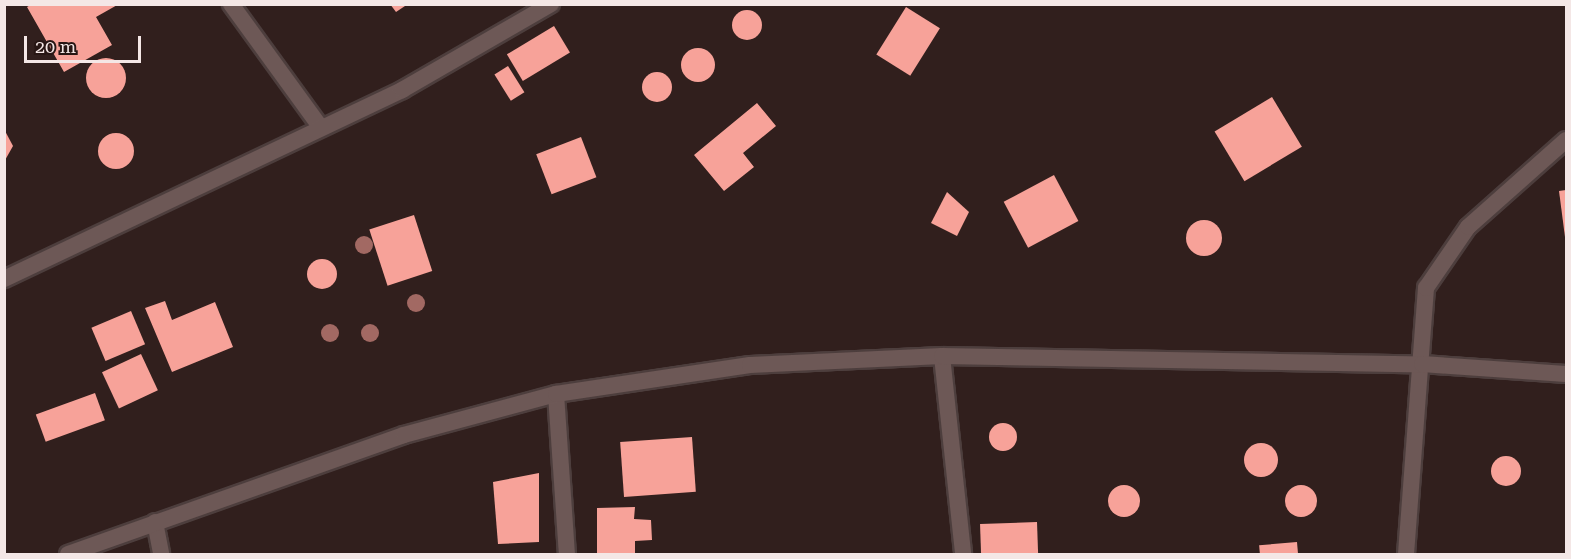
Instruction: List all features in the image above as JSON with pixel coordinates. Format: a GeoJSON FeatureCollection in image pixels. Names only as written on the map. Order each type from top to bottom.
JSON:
{"type":"FeatureCollection","features":[{"type":"Feature","properties":{"kind":"street"},"geometry":{"type":"LineString","coordinates":[[231,4],[321,128]]}},
{"type":"Feature","properties":{"kind":"street"},"geometry":{"type":"LineString","coordinates":[[4,279],[402,90],[550,4]]}},
{"type":"Feature","properties":{"kind":"street"},"geometry":{"type":"LineString","coordinates":[[1406,555],[1426,288],[1468,227],[1566,140]]}},
{"type":"Feature","properties":{"kind":"street"},"geometry":{"type":"LineString","coordinates":[[942,356],[963,555]]}},
{"type":"Feature","properties":{"kind":"street"},"geometry":{"type":"LineString","coordinates":[[68,555],[155,522],[404,435],[555,394],[750,365],[942,356],[1422,364],[1566,374]]}},
{"type":"Feature","properties":{"kind":"street"},"geometry":{"type":"LineString","coordinates":[[555,394],[567,555]]}},
{"type":"Feature","properties":{"kind":"street"},"geometry":{"type":"LineString","coordinates":[[155,522],[161,555]]}},
{"type":"Feature","properties":{"kind":"building"},"geometry":{"type":"Polygon","coordinates":[[[32,4],[119,4],[96,17],[112,45],[64,72],[27,7],[32,4]]]}},
{"type":"Feature","properties":{"kind":"building"},"geometry":{"type":"Polygon","coordinates":[[[390,4],[408,4],[396,12],[390,4]]]}},
{"type":"Feature","properties":{"kind":"building"},"geometry":{"type":"Polygon","coordinates":[[[906,7],[940,28],[910,76],[876,54],[906,7]]]}},
{"type":"Feature","properties":{"kind":"building"},"geometry":{"type":"Polygon","coordinates":[[[747,10],[758,14],[762,25],[758,36],[747,40],[736,36],[732,25],[736,14],[747,10]]]}},
{"type":"Feature","properties":{"kind":"building"},"geometry":{"type":"Polygon","coordinates":[[[554,26],[570,53],[523,81],[507,54],[554,26]]]}},
{"type":"Feature","properties":{"kind":"building"},"geometry":{"type":"Polygon","coordinates":[[[698,48],[710,53],[715,65],[710,77],[698,82],[686,77],[681,65],[686,53],[698,48]]]}},
{"type":"Feature","properties":{"kind":"building"},"geometry":{"type":"Polygon","coordinates":[[[106,58],[120,64],[126,78],[120,92],[106,98],[92,92],[86,78],[92,64],[106,58]]]}},
{"type":"Feature","properties":{"kind":"building"},"geometry":{"type":"Polygon","coordinates":[[[508,66],[524,92],[511,101],[494,74],[508,66]]]}},
{"type":"Feature","properties":{"kind":"building"},"geometry":{"type":"Polygon","coordinates":[[[657,72],[668,76],[672,87],[668,98],[657,102],[646,98],[642,87],[646,76],[657,72]]]}},
{"type":"Feature","properties":{"kind":"building"},"geometry":{"type":"Polygon","coordinates":[[[1272,97],[1302,147],[1244,181],[1215,132],[1272,97]]]}},
{"type":"Feature","properties":{"kind":"building"},"geometry":{"type":"Polygon","coordinates":[[[757,103],[776,126],[743,153],[754,167],[724,191],[694,155],[757,103]]]}},
{"type":"Feature","properties":{"kind":"building"},"geometry":{"type":"Polygon","coordinates":[[[4,129],[13,146],[4,162],[4,129]]]}},
{"type":"Feature","properties":{"kind":"building"},"geometry":{"type":"Polygon","coordinates":[[[116,133],[129,138],[134,151],[129,164],[116,169],[103,164],[98,151],[103,138],[116,133]]]}},
{"type":"Feature","properties":{"kind":"building"},"geometry":{"type":"Polygon","coordinates":[[[581,137],[596,177],[552,194],[536,154],[581,137]]]}},
{"type":"Feature","properties":{"kind":"building"},"geometry":{"type":"Polygon","coordinates":[[[1054,175],[1078,221],[1028,248],[1004,202],[1054,175]]]}},
{"type":"Feature","properties":{"kind":"building"},"geometry":{"type":"Polygon","coordinates":[[[1566,190],[1566,237],[1565,237],[1559,191],[1566,190]]]}},
{"type":"Feature","properties":{"kind":"building"},"geometry":{"type":"Polygon","coordinates":[[[947,192],[969,212],[957,236],[931,223],[947,192]]]}},
{"type":"Feature","properties":{"kind":"building"},"geometry":{"type":"Polygon","coordinates":[[[414,215],[432,271],[388,286],[369,230],[414,215]]]}},
{"type":"Feature","properties":{"kind":"building"},"geometry":{"type":"Polygon","coordinates":[[[1204,220],[1217,225],[1222,238],[1217,251],[1204,256],[1191,251],[1186,238],[1191,225],[1204,220]]]}},
{"type":"Feature","properties":{"kind":"building"},"geometry":{"type":"Polygon","coordinates":[[[322,259],[333,263],[337,274],[333,285],[322,289],[311,285],[307,274],[311,263],[322,259]]]}},
{"type":"Feature","properties":{"kind":"building"},"geometry":{"type":"Polygon","coordinates":[[[165,301],[172,320],[215,302],[233,347],[172,372],[145,308],[165,301]]]}},
{"type":"Feature","properties":{"kind":"building"},"geometry":{"type":"Polygon","coordinates":[[[131,311],[145,344],[105,361],[91,328],[131,311]]]}},
{"type":"Feature","properties":{"kind":"building"},"geometry":{"type":"Polygon","coordinates":[[[141,354],[158,390],[119,408],[102,372],[141,354]]]}},
{"type":"Feature","properties":{"kind":"building"},"geometry":{"type":"Polygon","coordinates":[[[95,393],[105,420],[46,442],[36,415],[95,393]]]}},
{"type":"Feature","properties":{"kind":"building"},"geometry":{"type":"Polygon","coordinates":[[[1003,423],[1013,427],[1017,437],[1013,447],[1003,451],[993,447],[989,437],[993,427],[1003,423]]]}},
{"type":"Feature","properties":{"kind":"building"},"geometry":{"type":"Polygon","coordinates":[[[692,437],[696,492],[624,497],[620,442],[692,437]]]}},
{"type":"Feature","properties":{"kind":"building"},"geometry":{"type":"Polygon","coordinates":[[[1261,443],[1273,448],[1278,460],[1273,472],[1261,477],[1249,472],[1244,460],[1249,448],[1261,443]]]}},
{"type":"Feature","properties":{"kind":"building"},"geometry":{"type":"Polygon","coordinates":[[[1506,456],[1512,457],[1520,465],[1520,477],[1512,485],[1506,486],[1500,485],[1492,477],[1491,471],[1492,465],[1500,457],[1506,456]]]}},
{"type":"Feature","properties":{"kind":"building"},"geometry":{"type":"Polygon","coordinates":[[[539,473],[539,542],[498,544],[493,482],[539,473]]]}},
{"type":"Feature","properties":{"kind":"building"},"geometry":{"type":"Polygon","coordinates":[[[1124,485],[1135,490],[1140,501],[1135,512],[1124,517],[1113,512],[1108,501],[1113,490],[1124,485]]]}},
{"type":"Feature","properties":{"kind":"building"},"geometry":{"type":"Polygon","coordinates":[[[1301,485],[1312,490],[1317,501],[1312,512],[1301,517],[1290,512],[1285,501],[1290,490],[1301,485]]]}},
{"type":"Feature","properties":{"kind":"building"},"geometry":{"type":"Polygon","coordinates":[[[635,507],[634,519],[651,520],[652,540],[635,541],[635,554],[597,554],[597,508],[635,507]]]}},
{"type":"Feature","properties":{"kind":"building"},"geometry":{"type":"Polygon","coordinates":[[[1037,522],[1038,554],[981,554],[980,524],[1037,522]]]}},
{"type":"Feature","properties":{"kind":"building"},"geometry":{"type":"Polygon","coordinates":[[[1297,542],[1298,554],[1260,554],[1259,545],[1297,542]]]}}]}
